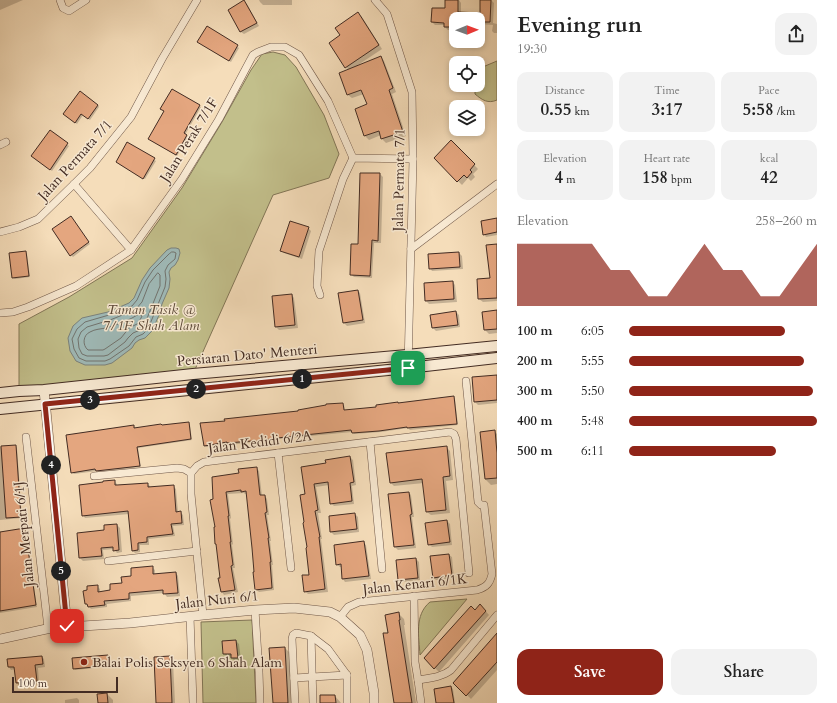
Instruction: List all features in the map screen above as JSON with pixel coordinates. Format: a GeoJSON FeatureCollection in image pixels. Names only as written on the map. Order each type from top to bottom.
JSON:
{"type":"FeatureCollection","features":[{"type":"Feature","properties":{"kind":"main road","name":"Persiaran Dato' Menteri"},"geometry":{"type":"LineString","coordinates":[[0,394],[193,374],[497,346]]}},
{"type":"Feature","properties":{"kind":"main road","name":"Persiaran Dato' Menteri"},"geometry":{"type":"LineString","coordinates":[[0,409],[497,358]]}},
{"type":"Feature","properties":{"kind":"street"},"geometry":{"type":"LineString","coordinates":[[60,0],[63,8],[69,11],[86,0]]}},
{"type":"Feature","properties":{"kind":"street","name":"Jalan Permata 7/1"},"geometry":{"type":"LineString","coordinates":[[0,232],[19,227],[38,219],[90,168],[131,117],[162,59],[197,0]]}},
{"type":"Feature","properties":{"kind":"street","name":"Jalan Permata 7/1"},"geometry":{"type":"LineString","coordinates":[[375,0],[387,14],[412,92],[413,159],[407,355],[408,368]]}},
{"type":"Feature","properties":{"kind":"street","name":"Jalan Perak 7/1F"},"geometry":{"type":"LineString","coordinates":[[0,313],[14,312],[76,286],[131,250],[182,179],[219,119],[253,55],[258,52],[271,47],[285,47],[299,55],[328,101],[353,158]]}},
{"type":"Feature","properties":{"kind":"street"},"geometry":{"type":"LineString","coordinates":[[320,295],[317,286],[319,251],[343,179],[353,158],[413,159]]}},
{"type":"Feature","properties":{"kind":"street"},"geometry":{"type":"LineString","coordinates":[[74,184],[131,250]]}},
{"type":"Feature","properties":{"kind":"street"},"geometry":{"type":"LineString","coordinates":[[411,249],[497,184]]}},
{"type":"Feature","properties":{"kind":"street","name":"Jalan Kenari 6/1K"},"geometry":{"type":"LineString","coordinates":[[340,617],[348,607],[359,602],[477,590],[482,589],[489,584],[492,574],[484,505],[481,505],[478,502],[466,381]]}},
{"type":"Feature","properties":{"kind":"street"},"geometry":{"type":"LineString","coordinates":[[44,390],[67,626]]}},
{"type":"Feature","properties":{"kind":"street","name":"Jalan Kedidi 6/2A"},"geometry":{"type":"LineString","coordinates":[[191,473],[197,466],[204,462],[450,432],[454,434],[456,439],[470,573]]}},
{"type":"Feature","properties":{"kind":"street","name":"Jalan Merpati 6/1J"},"geometry":{"type":"LineString","coordinates":[[26,437],[48,628]]}},
{"type":"Feature","properties":{"kind":"street"},"geometry":{"type":"LineString","coordinates":[[370,442],[382,569]]}},
{"type":"Feature","properties":{"kind":"street"},"geometry":{"type":"LineString","coordinates":[[278,453],[291,568]]}},
{"type":"Feature","properties":{"kind":"street"},"geometry":{"type":"LineString","coordinates":[[94,476],[177,468],[184,469],[191,473],[191,494],[203,615]]}},
{"type":"Feature","properties":{"kind":"street"},"geometry":{"type":"LineString","coordinates":[[108,561],[197,551]]}},
{"type":"Feature","properties":{"kind":"street"},"geometry":{"type":"LineString","coordinates":[[414,596],[415,655],[421,703]]}},
{"type":"Feature","properties":{"kind":"street","name":"Jalan Nuri 6/1"},"geometry":{"type":"LineString","coordinates":[[0,639],[48,628],[130,623],[255,610],[294,608],[330,612],[340,617],[360,635],[367,650],[374,693],[374,703]]}},
{"type":"Feature","properties":{"kind":"street"},"geometry":{"type":"LineString","coordinates":[[255,610],[260,703]]}},
{"type":"Feature","properties":{"kind":"street"},"geometry":{"type":"LineString","coordinates":[[418,680],[440,676],[451,670],[497,615]]}},
{"type":"Feature","properties":{"kind":"street"},"geometry":{"type":"LineString","coordinates":[[190,616],[194,703]]}},
{"type":"Feature","properties":{"kind":"street"},"geometry":{"type":"LineString","coordinates":[[295,703],[292,639],[293,635],[296,633],[311,636],[328,650],[347,675],[347,703]]}},
{"type":"Feature","properties":{"kind":"street"},"geometry":{"type":"LineString","coordinates":[[311,636],[313,703]]}},
{"type":"Feature","properties":{"kind":"street"},"geometry":{"type":"LineString","coordinates":[[294,678],[347,675]]}},
{"type":"Feature","properties":{"kind":"green space","name":"Taman Tasik @ 7/1F Shah Alam"},"geometry":{"type":"Polygon","coordinates":[[[273,52],[285,55],[296,67],[324,115],[339,154],[329,178],[273,195],[193,374],[19,391],[19,324],[69,297],[132,258],[182,188],[222,122],[251,70],[262,54],[273,52]]]}},
{"type":"Feature","properties":{"kind":"green space"},"geometry":{"type":"Polygon","coordinates":[[[497,61],[497,100],[491,102],[485,101],[475,94],[475,92],[485,92],[485,66],[497,61]]]}},
{"type":"Feature","properties":{"kind":"green space"},"geometry":{"type":"Polygon","coordinates":[[[467,599],[420,655],[419,627],[425,607],[430,602],[467,599]]]}},
{"type":"Feature","properties":{"kind":"green space"},"geometry":{"type":"Polygon","coordinates":[[[252,620],[256,703],[203,703],[201,622],[252,620]]]}},
{"type":"Feature","properties":{"kind":"water"},"geometry":{"type":"Polygon","coordinates":[[[171,248],[179,249],[180,253],[178,260],[169,272],[169,288],[152,331],[145,338],[135,343],[132,348],[112,363],[105,365],[85,365],[76,361],[70,351],[68,338],[73,326],[82,318],[108,312],[129,303],[134,298],[142,280],[150,268],[167,250],[171,248]]]}},
{"type":"Feature","properties":{"kind":"building"},"geometry":{"type":"Polygon","coordinates":[[[244,0],[257,23],[240,32],[228,10],[244,0]]]}},
{"type":"Feature","properties":{"kind":"building"},"geometry":{"type":"Polygon","coordinates":[[[445,0],[458,0],[458,12],[449,12],[449,27],[444,27],[444,23],[431,22],[432,8],[445,8],[445,0]]]}},
{"type":"Feature","properties":{"kind":"building"},"geometry":{"type":"Polygon","coordinates":[[[480,0],[491,0],[490,22],[485,22],[485,12],[480,12],[480,0]]]}},
{"type":"Feature","properties":{"kind":"building"},"geometry":{"type":"Polygon","coordinates":[[[358,12],[379,45],[345,68],[329,43],[340,35],[335,28],[358,12]]]}},
{"type":"Feature","properties":{"kind":"building"},"geometry":{"type":"Polygon","coordinates":[[[207,26],[238,45],[229,61],[197,42],[207,26]]]}},
{"type":"Feature","properties":{"kind":"building"},"geometry":{"type":"Polygon","coordinates":[[[381,56],[393,88],[389,90],[403,132],[381,139],[379,131],[364,136],[355,109],[367,104],[361,90],[347,95],[339,73],[381,56]]]}},
{"type":"Feature","properties":{"kind":"building"},"geometry":{"type":"Polygon","coordinates":[[[172,89],[200,105],[184,133],[187,135],[176,155],[148,139],[164,111],[160,109],[172,89]]]}},
{"type":"Feature","properties":{"kind":"building"},"geometry":{"type":"Polygon","coordinates":[[[80,91],[98,105],[88,119],[81,114],[75,123],[63,114],[80,91]]]}},
{"type":"Feature","properties":{"kind":"building"},"geometry":{"type":"Polygon","coordinates":[[[50,130],[68,143],[50,170],[31,156],[50,130]]]}},
{"type":"Feature","properties":{"kind":"building"},"geometry":{"type":"Polygon","coordinates":[[[451,140],[475,164],[470,170],[472,172],[467,178],[464,175],[457,182],[434,158],[451,140]]]}},
{"type":"Feature","properties":{"kind":"building"},"geometry":{"type":"Polygon","coordinates":[[[127,142],[155,158],[143,179],[116,162],[127,142]]]}},
{"type":"Feature","properties":{"kind":"building"},"geometry":{"type":"Polygon","coordinates":[[[360,173],[380,173],[378,241],[372,240],[370,276],[350,275],[351,244],[358,244],[360,173]]]}},
{"type":"Feature","properties":{"kind":"building"},"geometry":{"type":"Polygon","coordinates":[[[71,216],[89,242],[70,256],[52,229],[71,216]]]}},
{"type":"Feature","properties":{"kind":"building"},"geometry":{"type":"Polygon","coordinates":[[[497,218],[497,232],[483,235],[481,221],[497,218]]]}},
{"type":"Feature","properties":{"kind":"building"},"geometry":{"type":"Polygon","coordinates":[[[290,221],[309,227],[299,257],[280,251],[290,221]]]}},
{"type":"Feature","properties":{"kind":"building"},"geometry":{"type":"Polygon","coordinates":[[[497,244],[497,298],[478,299],[477,279],[490,278],[486,245],[497,244]]]}},
{"type":"Feature","properties":{"kind":"building"},"geometry":{"type":"Polygon","coordinates":[[[26,251],[29,276],[12,278],[9,253],[26,251]]]}},
{"type":"Feature","properties":{"kind":"building"},"geometry":{"type":"Polygon","coordinates":[[[459,252],[460,267],[429,269],[428,254],[459,252]]]}},
{"type":"Feature","properties":{"kind":"building"},"geometry":{"type":"Polygon","coordinates":[[[453,281],[454,299],[425,301],[424,283],[453,281]]]}},
{"type":"Feature","properties":{"kind":"building"},"geometry":{"type":"Polygon","coordinates":[[[358,290],[363,320],[343,323],[338,293],[358,290]]]}},
{"type":"Feature","properties":{"kind":"building"},"geometry":{"type":"Polygon","coordinates":[[[292,294],[295,325],[275,327],[272,296],[292,294]]]}},
{"type":"Feature","properties":{"kind":"building"},"geometry":{"type":"Polygon","coordinates":[[[497,310],[497,329],[484,330],[482,312],[497,310]]]}},
{"type":"Feature","properties":{"kind":"building"},"geometry":{"type":"Polygon","coordinates":[[[456,311],[458,325],[432,328],[430,315],[456,311]]]}},
{"type":"Feature","properties":{"kind":"building"},"geometry":{"type":"Polygon","coordinates":[[[497,375],[497,400],[474,402],[472,377],[497,375]]]}},
{"type":"Feature","properties":{"kind":"building"},"geometry":{"type":"Polygon","coordinates":[[[454,396],[457,424],[407,427],[352,433],[351,430],[252,442],[227,442],[204,446],[200,423],[298,411],[326,404],[343,403],[344,410],[454,396]]]}},
{"type":"Feature","properties":{"kind":"building"},"geometry":{"type":"Polygon","coordinates":[[[189,422],[191,439],[137,447],[140,466],[96,471],[95,469],[71,473],[66,435],[134,425],[134,428],[189,422]]]}},
{"type":"Feature","properties":{"kind":"building"},"geometry":{"type":"Polygon","coordinates":[[[495,430],[497,478],[485,479],[480,432],[495,430]]]}},
{"type":"Feature","properties":{"kind":"building"},"geometry":{"type":"Polygon","coordinates":[[[16,445],[21,517],[6,518],[1,446],[16,445]]]}},
{"type":"Feature","properties":{"kind":"building"},"geometry":{"type":"Polygon","coordinates":[[[447,446],[450,476],[443,477],[446,510],[426,512],[422,479],[390,483],[386,453],[447,446]]]}},
{"type":"Feature","properties":{"kind":"building"},"geometry":{"type":"Polygon","coordinates":[[[350,456],[354,482],[350,483],[352,501],[330,504],[328,482],[314,484],[318,510],[315,511],[320,537],[325,589],[304,592],[302,575],[309,575],[300,495],[305,494],[301,467],[326,463],[325,460],[350,456]]]}},
{"type":"Feature","properties":{"kind":"building"},"geometry":{"type":"Polygon","coordinates":[[[257,467],[260,495],[265,495],[267,512],[265,513],[269,538],[272,588],[255,590],[246,491],[241,492],[241,490],[226,492],[233,565],[231,566],[235,590],[221,592],[218,578],[220,578],[215,544],[215,527],[210,500],[213,499],[212,477],[239,473],[238,469],[257,467]]]}},
{"type":"Feature","properties":{"kind":"building"},"geometry":{"type":"Polygon","coordinates":[[[115,480],[115,485],[148,483],[148,487],[174,485],[176,512],[181,511],[182,523],[171,524],[173,534],[147,537],[147,542],[138,543],[138,550],[132,551],[128,511],[82,516],[79,485],[115,480]]]}},
{"type":"Feature","properties":{"kind":"building"},"geometry":{"type":"Polygon","coordinates":[[[409,492],[414,545],[394,547],[388,494],[409,492]]]}},
{"type":"Feature","properties":{"kind":"building"},"geometry":{"type":"Polygon","coordinates":[[[355,513],[357,529],[330,532],[329,516],[355,513]]]}},
{"type":"Feature","properties":{"kind":"building"},"geometry":{"type":"Polygon","coordinates":[[[447,520],[450,542],[428,545],[425,523],[447,520]]]}},
{"type":"Feature","properties":{"kind":"building"},"geometry":{"type":"Polygon","coordinates":[[[117,524],[119,550],[113,551],[113,547],[101,548],[102,556],[79,558],[77,533],[104,530],[104,525],[117,524]]]}},
{"type":"Feature","properties":{"kind":"building"},"geometry":{"type":"Polygon","coordinates":[[[25,528],[36,605],[0,611],[0,532],[25,528]]]}},
{"type":"Feature","properties":{"kind":"building"},"geometry":{"type":"Polygon","coordinates":[[[364,541],[369,576],[342,579],[341,564],[336,565],[334,545],[364,541]]]}},
{"type":"Feature","properties":{"kind":"building"},"geometry":{"type":"Polygon","coordinates":[[[449,554],[452,575],[433,578],[430,556],[449,554]]]}},
{"type":"Feature","properties":{"kind":"building"},"geometry":{"type":"Polygon","coordinates":[[[416,558],[418,578],[398,580],[396,560],[416,558]]]}},
{"type":"Feature","properties":{"kind":"building"},"geometry":{"type":"Polygon","coordinates":[[[153,566],[153,574],[176,572],[178,593],[163,594],[163,590],[129,593],[129,599],[104,601],[105,605],[88,607],[87,604],[85,604],[83,591],[87,590],[87,586],[98,585],[98,592],[110,590],[110,584],[122,583],[121,577],[131,576],[131,568],[153,566]]]}},
{"type":"Feature","properties":{"kind":"building"},"geometry":{"type":"Polygon","coordinates":[[[480,604],[486,611],[434,669],[424,658],[471,606],[475,610],[480,604]]]}},
{"type":"Feature","properties":{"kind":"building"},"geometry":{"type":"Polygon","coordinates":[[[399,612],[412,703],[394,703],[383,633],[388,633],[385,615],[399,612]]]}},
{"type":"Feature","properties":{"kind":"building"},"geometry":{"type":"Polygon","coordinates":[[[497,633],[497,662],[466,696],[453,683],[497,633]]]}},
{"type":"Feature","properties":{"kind":"building"},"geometry":{"type":"Polygon","coordinates":[[[236,640],[238,658],[231,658],[231,654],[223,654],[222,641],[236,640]]]}},
{"type":"Feature","properties":{"kind":"building"},"geometry":{"type":"Polygon","coordinates":[[[285,647],[288,703],[273,703],[269,648],[285,647]]]}},
{"type":"Feature","properties":{"kind":"building"},"geometry":{"type":"Polygon","coordinates":[[[108,655],[109,663],[94,664],[94,667],[73,669],[72,658],[108,655]]]}},
{"type":"Feature","properties":{"kind":"building"},"geometry":{"type":"Polygon","coordinates":[[[42,656],[43,664],[35,665],[37,681],[16,683],[14,667],[8,667],[7,659],[42,656]]]}},
{"type":"Feature","properties":{"kind":"building"},"geometry":{"type":"Polygon","coordinates":[[[170,656],[172,703],[156,703],[154,657],[170,656]]]}},
{"type":"Feature","properties":{"kind":"building"},"geometry":{"type":"Polygon","coordinates":[[[451,686],[454,703],[436,703],[434,689],[451,686]]]}},
{"type":"Feature","properties":{"kind":"building"},"geometry":{"type":"Polygon","coordinates":[[[107,693],[108,703],[98,703],[97,694],[107,693]]]}},
{"type":"Feature","properties":{"kind":"building"},"geometry":{"type":"Polygon","coordinates":[[[320,695],[335,695],[336,703],[320,703],[320,695]]]}},
{"type":"Feature","properties":{"kind":"place","name":"Balai Polis Seksyen 6 Shah Alam"},"geometry":{"type":"Point","coordinates":[84,662]}},
{"type":"Feature","properties":{"kind":"route"},"geometry":{"type":"LineString","coordinates":[[67,626],[45,404],[408,368]]}}]}
